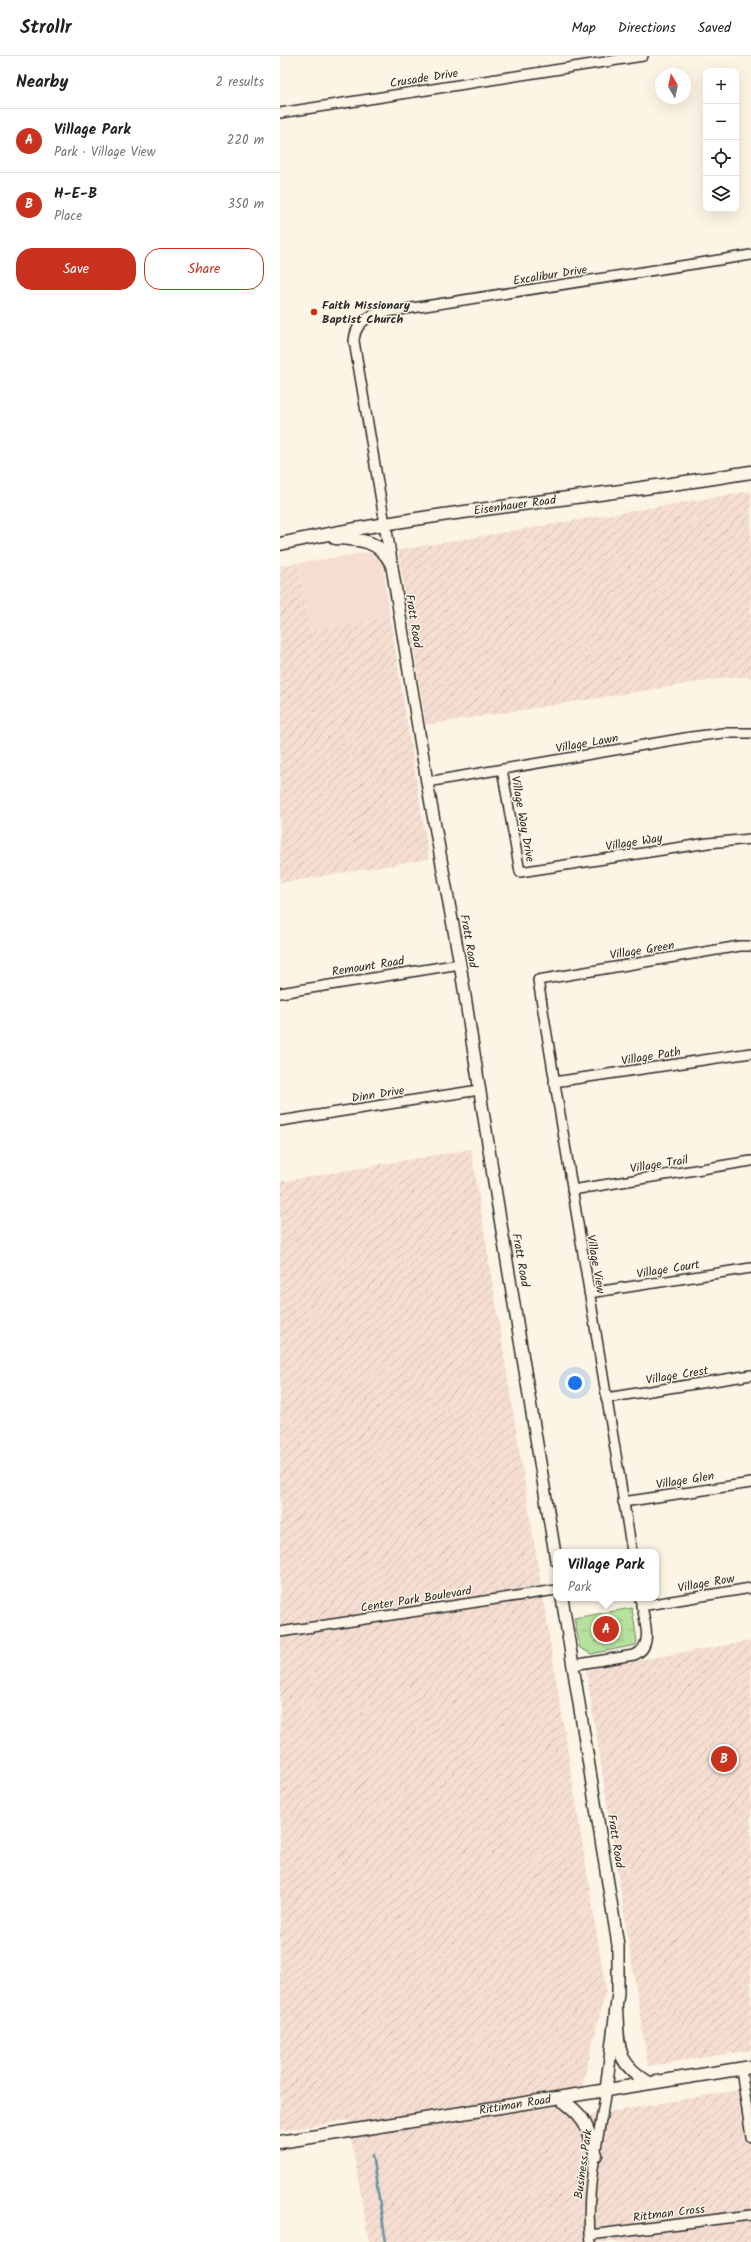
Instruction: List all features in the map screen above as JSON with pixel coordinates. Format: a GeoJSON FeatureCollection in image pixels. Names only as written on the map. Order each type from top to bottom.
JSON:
{"type":"FeatureCollection","features":[{"type":"Feature","properties":{"kind":"main road","name":"Eisenhauer Road"},"geometry":{"type":"LineString","coordinates":[[280,544],[384,524],[643,490],[751,472]]}},
{"type":"Feature","properties":{"kind":"main road"},"geometry":{"type":"LineString","coordinates":[[308,539],[366,541],[382,550],[391,563]]}},
{"type":"Feature","properties":{"kind":"main road"},"geometry":{"type":"LineString","coordinates":[[616,2010],[619,2049],[622,2061],[636,2075],[648,2083]]}},
{"type":"Feature","properties":{"kind":"main road","name":"Rittiman Road"},"geometry":{"type":"LineString","coordinates":[[280,2142],[746,2068]]}},
{"type":"Feature","properties":{"kind":"main road"},"geometry":{"type":"LineString","coordinates":[[560,2098],[577,2111],[582,2117],[596,2155]]}},
{"type":"Feature","properties":{"kind":"street","name":"Crusade Drive"},"geometry":{"type":"LineString","coordinates":[[280,113],[643,56]]}},
{"type":"Feature","properties":{"kind":"street","name":"Excalibur Drive"},"geometry":{"type":"LineString","coordinates":[[357,327],[374,314],[751,255]]}},
{"type":"Feature","properties":{"kind":"street","name":"Fratt Road"},"geometry":{"type":"LineString","coordinates":[[357,327],[354,341],[356,355],[427,782],[460,964],[479,1090],[554,1549]]}},
{"type":"Feature","properties":{"kind":"street","name":"Village Lawn"},"geometry":{"type":"LineString","coordinates":[[427,782],[691,737],[723,733],[751,732]]}},
{"type":"Feature","properties":{"kind":"street","name":"Village Way Drive"},"geometry":{"type":"LineString","coordinates":[[502,769],[520,872]]}},
{"type":"Feature","properties":{"kind":"street","name":"Village Way"},"geometry":{"type":"LineString","coordinates":[[520,872],[708,843],[751,840]]}},
{"type":"Feature","properties":{"kind":"street","name":"Village Green"},"geometry":{"type":"LineString","coordinates":[[538,980],[740,946],[751,946]]}},
{"type":"Feature","properties":{"kind":"street","name":"Remount Road"},"geometry":{"type":"LineString","coordinates":[[280,993],[460,964]]}},
{"type":"Feature","properties":{"kind":"street","name":"Village View"},"geometry":{"type":"LineString","coordinates":[[538,980],[631,1549]]}},
{"type":"Feature","properties":{"kind":"street","name":"Village Path"},"geometry":{"type":"LineString","coordinates":[[554,1082],[751,1053]]}},
{"type":"Feature","properties":{"kind":"street","name":"Dinn Drive"},"geometry":{"type":"LineString","coordinates":[[280,1121],[479,1090]]}},
{"type":"Feature","properties":{"kind":"street","name":"Village Trail"},"geometry":{"type":"LineString","coordinates":[[572,1190],[751,1161]]}},
{"type":"Feature","properties":{"kind":"street","name":"Village Court"},"geometry":{"type":"LineString","coordinates":[[589,1293],[751,1268]]}},
{"type":"Feature","properties":{"kind":"street","name":"Village Crest"},"geometry":{"type":"LineString","coordinates":[[606,1398],[751,1375]]}},
{"type":"Feature","properties":{"kind":"street","name":"Village Glen"},"geometry":{"type":"LineString","coordinates":[[623,1502],[751,1483]]}},
{"type":"Feature","properties":{"kind":"street","name":"Village Row"},"geometry":{"type":"LineString","coordinates":[[659,1600],[751,1588]]}},
{"type":"Feature","properties":{"kind":"street","name":"Center Park Boulevard"},"geometry":{"type":"LineString","coordinates":[[280,1632],[553,1590]]}},
{"type":"Feature","properties":{"kind":"street","name":"Fratt Road"},"geometry":{"type":"LineString","coordinates":[[563,1601],[617,1927],[619,1964],[616,2010],[606,2090]]}},
{"type":"Feature","properties":{"kind":"street"},"geometry":{"type":"LineString","coordinates":[[574,1665],[634,1655],[642,1652],[646,1647],[647,1639],[640,1602]]}},
{"type":"Feature","properties":{"kind":"street"},"geometry":{"type":"LineString","coordinates":[[746,2068],[751,2137]]}},
{"type":"Feature","properties":{"kind":"street","name":"Business Park"},"geometry":{"type":"LineString","coordinates":[[590,2239],[591,2192],[606,2090]]}},
{"type":"Feature","properties":{"kind":"street","name":"Rittman Cross"},"geometry":{"type":"LineString","coordinates":[[590,2239],[751,2215]]}},
{"type":"Feature","properties":{"kind":"shaded area"},"geometry":{"type":"Polygon","coordinates":[[[751,491],[751,677],[731,677],[426,725],[398,550],[751,491]]]}},
{"type":"Feature","properties":{"kind":"shaded area"},"geometry":{"type":"Polygon","coordinates":[[[370,552],[378,557],[383,564],[390,618],[310,631],[298,563],[370,552]]]}},
{"type":"Feature","properties":{"kind":"shaded area"},"geometry":{"type":"Polygon","coordinates":[[[298,563],[310,631],[390,618],[429,859],[280,883],[280,566],[298,563]]]}},
{"type":"Feature","properties":{"kind":"shaded area"},"geometry":{"type":"Polygon","coordinates":[[[471,1149],[606,1990],[574,2118],[751,2088],[751,2242],[369,2242],[348,2120],[280,2131],[280,1182],[471,1149]]]}},
{"type":"Feature","properties":{"kind":"shaded area"},"geometry":{"type":"Polygon","coordinates":[[[751,1641],[751,2050],[648,2066],[586,1669],[751,1641]]]}},
{"type":"Feature","properties":{"kind":"green space"},"geometry":{"type":"Polygon","coordinates":[[[632,1608],[637,1641],[636,1645],[591,1654],[580,1648],[574,1618],[632,1608]]]}},
{"type":"Feature","properties":{"kind":"waterway"},"geometry":{"type":"LineString","coordinates":[[372,2155],[386,2242]]}},
{"type":"Feature","properties":{"kind":"place","name":"Faith Missionary Baptist Church"},"geometry":{"type":"Point","coordinates":[314,312]}},
{"type":"Feature","properties":{"kind":"place","name":"Village Park"},"geometry":{"type":"Point","coordinates":[606,1629]}},
{"type":"Feature","properties":{"kind":"place","name":"H-E-B"},"geometry":{"type":"Point","coordinates":[724,1759]}}]}
